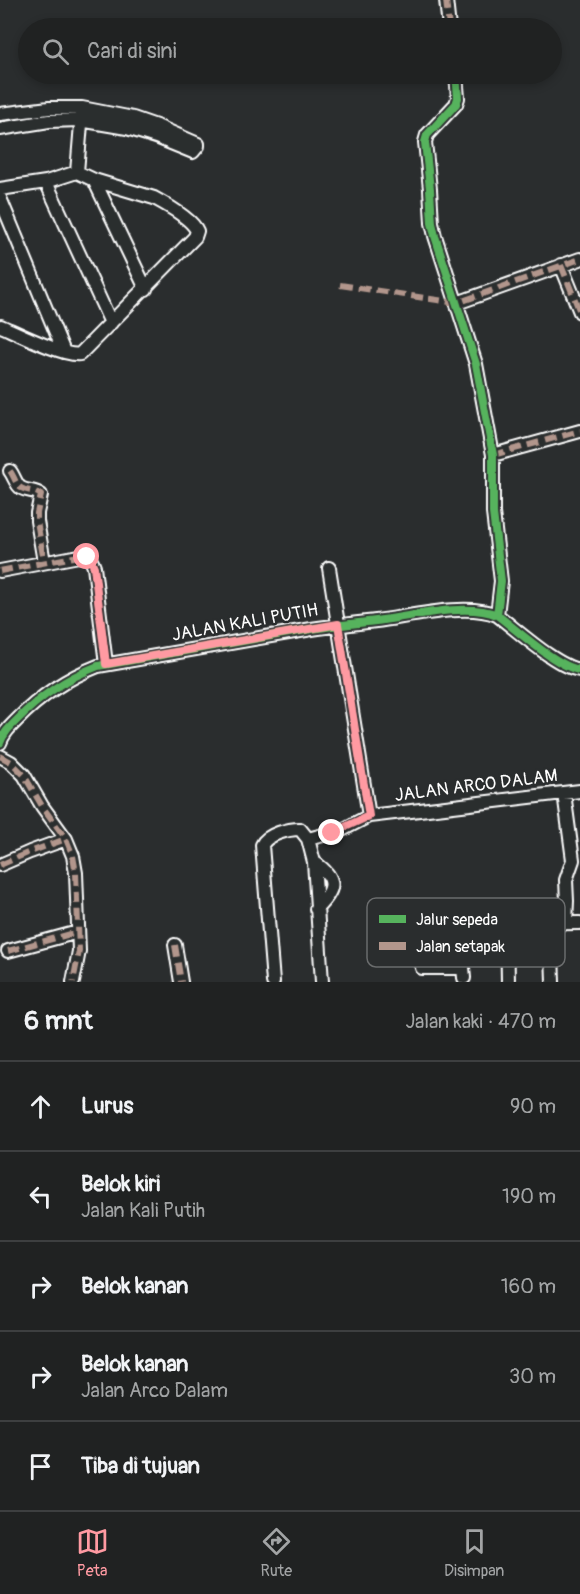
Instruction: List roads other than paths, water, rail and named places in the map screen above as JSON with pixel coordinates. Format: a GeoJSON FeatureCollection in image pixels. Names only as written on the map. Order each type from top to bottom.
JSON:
{"type":"FeatureCollection","features":[{"type":"Feature","properties":{"kind":"street"},"geometry":{"type":"LineString","coordinates":[[446,0],[448,18]]}},
{"type":"Feature","properties":{"kind":"street"},"geometry":{"type":"LineString","coordinates":[[457,84],[456,104],[427,135],[425,142],[432,223],[476,364],[493,455],[493,513],[501,581],[497,615]]}},
{"type":"Feature","properties":{"kind":"street"},"geometry":{"type":"LineString","coordinates":[[0,114],[49,108],[81,114],[133,118],[159,127],[198,146],[193,152],[156,137],[81,114],[0,129]]}},
{"type":"Feature","properties":{"kind":"street"},"geometry":{"type":"LineString","coordinates":[[77,172],[81,114]]}},
{"type":"Feature","properties":{"kind":"street"},"geometry":{"type":"LineString","coordinates":[[0,189],[46,182],[77,172],[94,180],[154,198],[170,207],[197,231],[195,237],[146,289],[80,354],[64,352],[0,326]]}},
{"type":"Feature","properties":{"kind":"street"},"geometry":{"type":"LineString","coordinates":[[94,180],[146,289]]}},
{"type":"Feature","properties":{"kind":"street"},"geometry":{"type":"LineString","coordinates":[[46,182],[111,323]]}},
{"type":"Feature","properties":{"kind":"street"},"geometry":{"type":"LineString","coordinates":[[0,198],[64,352]]}},
{"type":"Feature","properties":{"kind":"street"},"geometry":{"type":"LineString","coordinates":[[457,303],[580,259]]}},
{"type":"Feature","properties":{"kind":"street"},"geometry":{"type":"LineString","coordinates":[[561,265],[580,312]]}},
{"type":"Feature","properties":{"kind":"street"},"geometry":{"type":"LineString","coordinates":[[493,455],[580,430]]}},
{"type":"Feature","properties":{"kind":"street"},"geometry":{"type":"LineString","coordinates":[[10,471],[22,489],[39,492],[41,495],[37,521],[44,562]]}},
{"type":"Feature","properties":{"kind":"street"},"geometry":{"type":"LineString","coordinates":[[0,571],[79,556],[91,560],[94,567],[106,664]]}},
{"type":"Feature","properties":{"kind":"street"},"geometry":{"type":"LineString","coordinates":[[329,568],[369,816]]}},
{"type":"Feature","properties":{"kind":"street","name":"JALAN KALI PUTIH"},"geometry":{"type":"LineString","coordinates":[[0,743],[10,727],[37,701],[71,677],[106,664],[338,624],[462,610],[480,611],[497,615],[547,653],[569,667],[580,670]]}},
{"type":"Feature","properties":{"kind":"street"},"geometry":{"type":"LineString","coordinates":[[0,756],[11,762],[24,775],[42,806],[66,839],[74,856],[78,956],[73,982]]}},
{"type":"Feature","properties":{"kind":"street","name":"JALAN ARCO DALAM"},"geometry":{"type":"LineString","coordinates":[[308,839],[342,830],[369,816],[580,791]]}},
{"type":"Feature","properties":{"kind":"street"},"geometry":{"type":"LineString","coordinates":[[564,793],[573,860],[566,880],[566,923],[580,923]]}},
{"type":"Feature","properties":{"kind":"street"},"geometry":{"type":"LineString","coordinates":[[273,982],[262,845],[263,841],[269,837],[300,829],[308,839],[314,862],[322,982]]}},
{"type":"Feature","properties":{"kind":"street"},"geometry":{"type":"LineString","coordinates":[[0,865],[66,839]]}},
{"type":"Feature","properties":{"kind":"street"},"geometry":{"type":"LineString","coordinates":[[8,951],[78,932]]}},
{"type":"Feature","properties":{"kind":"street"},"geometry":{"type":"LineString","coordinates":[[175,945],[181,982]]}},
{"type":"Feature","properties":{"kind":"street"},"geometry":{"type":"LineString","coordinates":[[422,968],[464,973],[463,967]]}},
{"type":"Feature","properties":{"kind":"street"},"geometry":{"type":"LineString","coordinates":[[508,967],[508,982]]}},
{"type":"Feature","properties":{"kind":"street"},"geometry":{"type":"LineString","coordinates":[[552,967],[553,982]]}}]}
